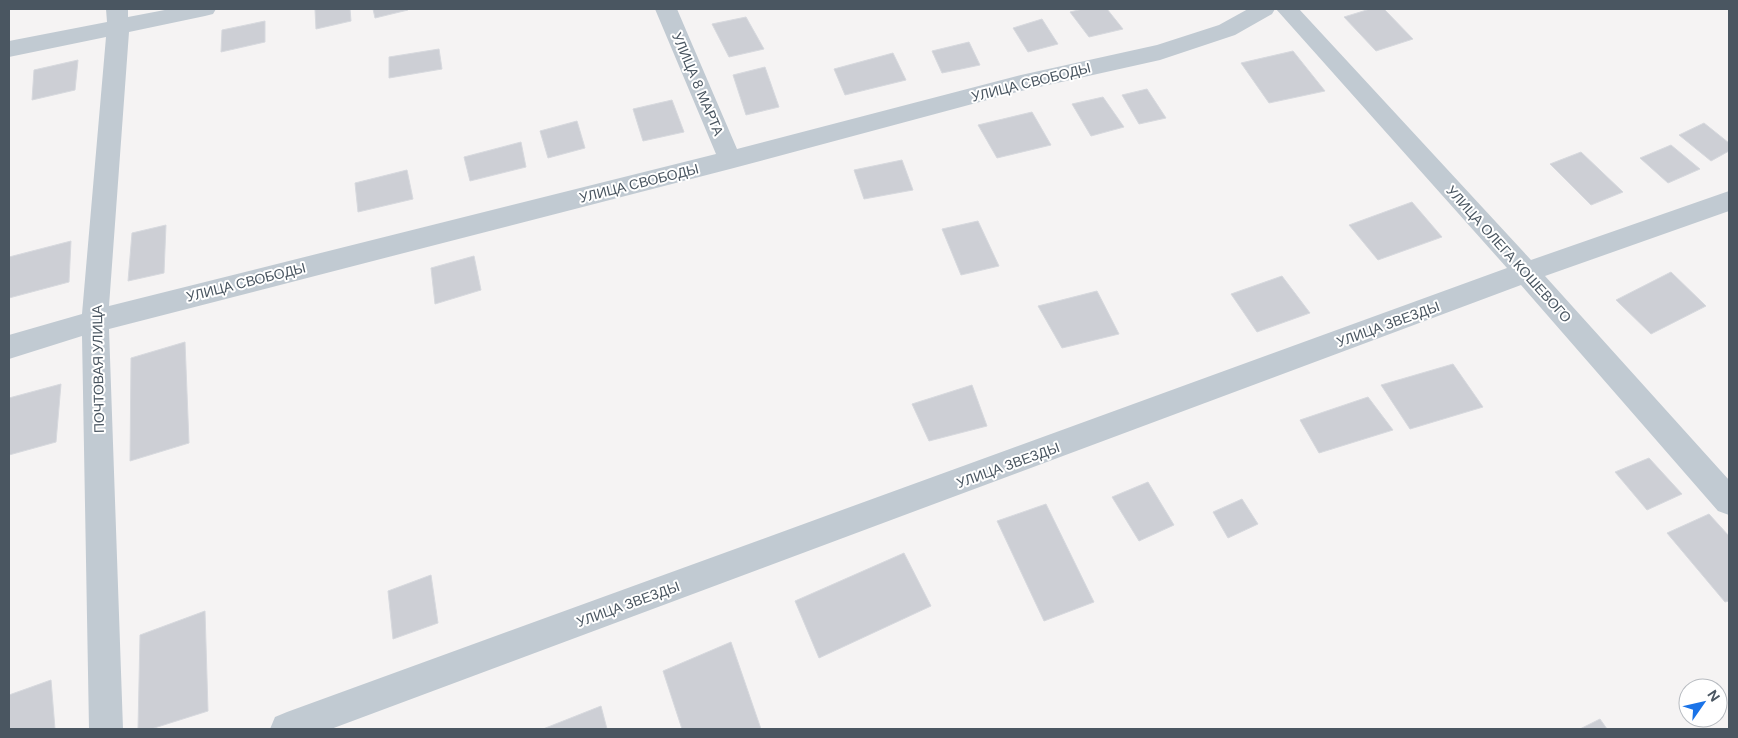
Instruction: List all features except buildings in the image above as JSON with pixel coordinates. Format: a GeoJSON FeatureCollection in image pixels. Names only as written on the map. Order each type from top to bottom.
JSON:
{"type":"FeatureCollection","features":[{"type":"Feature","properties":{"kind":"street"},"geometry":{"type":"LineString","coordinates":[[9,49],[118,18],[204,9]]}},
{"type":"Feature","properties":{"kind":"street","name":"УЛИЦА 8 МАРТА"},"geometry":{"type":"LineString","coordinates":[[666,9],[730,160]]}},
{"type":"Feature","properties":{"kind":"street","name":"УЛИЦА СВОБОДЫ"},"geometry":{"type":"LineString","coordinates":[[9,347],[95,321],[730,160],[1021,83],[1160,52],[1227,30],[1264,9]]}},
{"type":"Feature","properties":{"kind":"street","name":"УЛИЦА ОЛЕГА КОШЕВОГО"},"geometry":{"type":"LineString","coordinates":[[1286,9],[1526,272],[1729,501]]}},
{"type":"Feature","properties":{"kind":"street","name":"ПОЧТОВАЯ УЛИЦА"},"geometry":{"type":"LineString","coordinates":[[106,729],[95,321],[118,18]]}},
{"type":"Feature","properties":{"kind":"street","name":"УЛИЦА ЗВЕЗДЫ"},"geometry":{"type":"LineString","coordinates":[[287,729],[994,470],[1526,272],[1729,201]]}}]}
